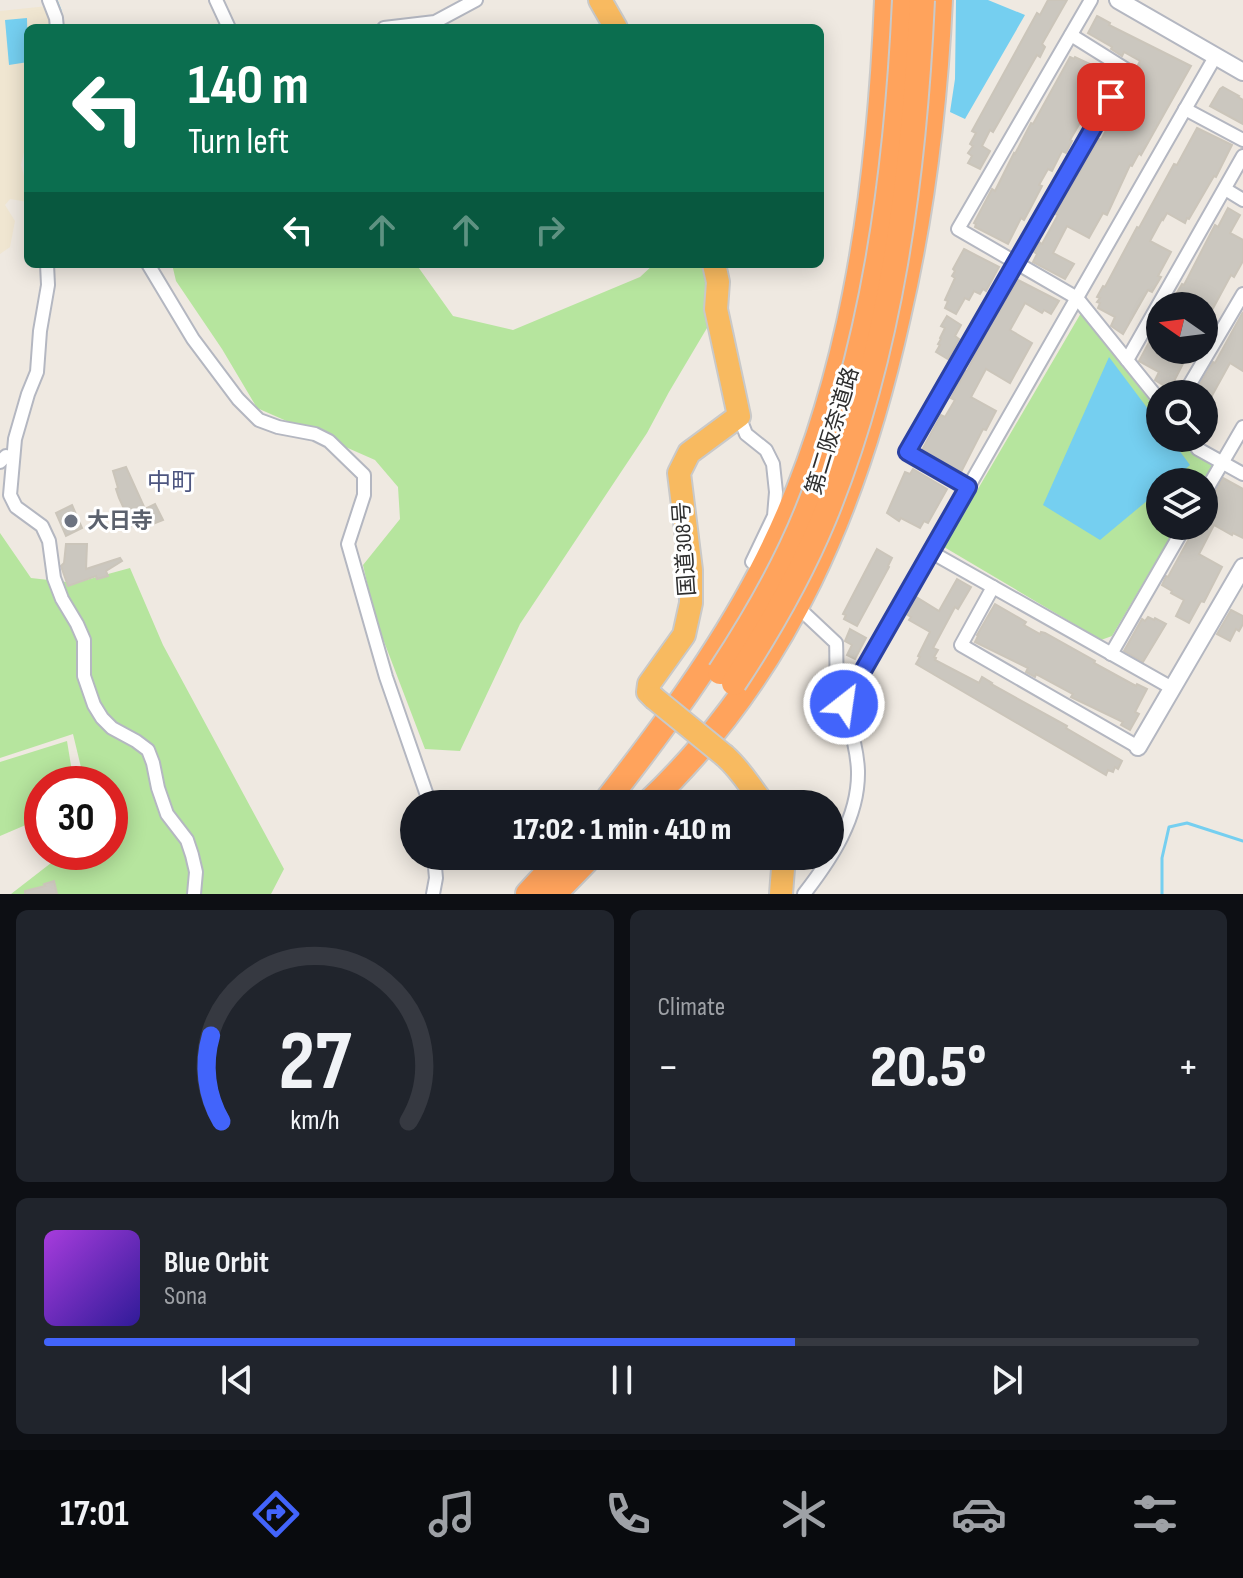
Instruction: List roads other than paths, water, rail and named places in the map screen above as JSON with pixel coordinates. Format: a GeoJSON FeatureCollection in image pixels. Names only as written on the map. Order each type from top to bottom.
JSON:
{"type":"FeatureCollection","features":[{"type":"Feature","properties":{"kind":"highway"},"geometry":{"type":"LineString","coordinates":[[600,0],[614,24]]}},
{"type":"Feature","properties":{"kind":"highway"},"geometry":{"type":"LineString","coordinates":[[615,790],[662,729],[727,632],[761,572],[804,475],[835,373],[858,272],[878,131],[887,0]]}},
{"type":"Feature","properties":{"kind":"highway","name":"第二阪奈道路"},"geometry":{"type":"LineString","coordinates":[[650,790],[691,741],[727,678],[792,547],[820,479],[842,411],[865,322],[887,207],[896,137],[905,0]]}},
{"type":"Feature","properties":{"kind":"highway","name":"第二阪奈道路"},"geometry":{"type":"LineString","coordinates":[[623,790],[727,678],[774,620],[807,555],[837,485],[862,403],[892,278],[913,140],[922,0]]}},
{"type":"Feature","properties":{"kind":"highway"},"geometry":{"type":"LineString","coordinates":[[660,790],[700,749],[767,658],[816,571],[850,489],[885,373],[919,213],[937,67],[940,0]]}},
{"type":"Feature","properties":{"kind":"highway"},"geometry":{"type":"LineString","coordinates":[[715,268],[718,282],[716,309],[739,416]]}},
{"type":"Feature","properties":{"kind":"highway","name":"国道308号"},"geometry":{"type":"LineString","coordinates":[[739,416],[689,453],[679,473],[691,570],[691,603],[684,635],[649,684],[648,692],[740,770],[752,790]]}},
{"type":"Feature","properties":{"kind":"highway"},"geometry":{"type":"LineString","coordinates":[[528,894],[565,870]]}},
{"type":"Feature","properties":{"kind":"highway"},"geometry":{"type":"LineString","coordinates":[[554,894],[573,870]]}},
{"type":"Feature","properties":{"kind":"highway"},"geometry":{"type":"LineString","coordinates":[[781,894],[783,870]]}},
{"type":"Feature","properties":{"kind":"street"},"geometry":{"type":"LineString","coordinates":[[49,0],[57,24]]}},
{"type":"Feature","properties":{"kind":"street"},"geometry":{"type":"LineString","coordinates":[[216,0],[227,24]]}},
{"type":"Feature","properties":{"kind":"street"},"geometry":{"type":"LineString","coordinates":[[1091,0],[958,229],[1077,298],[1146,384]]}},
{"type":"Feature","properties":{"kind":"street"},"geometry":{"type":"LineString","coordinates":[[1118,0],[1243,72]]}},
{"type":"Feature","properties":{"kind":"street"},"geometry":{"type":"LineString","coordinates":[[418,24],[435,22],[466,2]]}},
{"type":"Feature","properties":{"kind":"street"},"geometry":{"type":"LineString","coordinates":[[968,487],[907,452],[1127,70],[1071,35]]}},
{"type":"Feature","properties":{"kind":"street"},"geometry":{"type":"LineString","coordinates":[[844,704],[1215,57]]}},
{"type":"Feature","properties":{"kind":"street"},"geometry":{"type":"LineString","coordinates":[[1185,109],[1243,140]]}},
{"type":"Feature","properties":{"kind":"street"},"geometry":{"type":"LineString","coordinates":[[1127,360],[1243,156]]}},
{"type":"Feature","properties":{"kind":"street"},"geometry":{"type":"LineString","coordinates":[[1225,189],[1243,200]]}},
{"type":"Feature","properties":{"kind":"street"},"geometry":{"type":"LineString","coordinates":[[47,268],[48,285],[37,372],[15,439],[10,495],[16,507],[42,526],[49,541],[54,578],[84,640],[84,676],[94,705],[112,728],[148,750],[167,814],[187,840],[192,855],[196,872],[194,894]]}},
{"type":"Feature","properties":{"kind":"street"},"geometry":{"type":"LineString","coordinates":[[150,268],[193,339],[238,399],[259,420],[315,434],[329,441],[364,475],[364,495],[348,544],[386,677],[425,790]]}},
{"type":"Feature","properties":{"kind":"street"},"geometry":{"type":"LineString","coordinates":[[1192,380],[1243,294]]}},
{"type":"Feature","properties":{"kind":"street"},"geometry":{"type":"LineString","coordinates":[[739,416],[746,434],[766,450],[773,464],[776,492],[774,516],[752,562]]}},
{"type":"Feature","properties":{"kind":"street"},"geometry":{"type":"LineString","coordinates":[[1218,469],[1243,427]]}},
{"type":"Feature","properties":{"kind":"street"},"geometry":{"type":"LineString","coordinates":[[1204,452],[1243,474]]}},
{"type":"Feature","properties":{"kind":"street"},"geometry":{"type":"LineString","coordinates":[[1111,654],[1177,540]]}},
{"type":"Feature","properties":{"kind":"street"},"geometry":{"type":"LineString","coordinates":[[931,552],[1172,688]]}},
{"type":"Feature","properties":{"kind":"street"},"geometry":{"type":"LineString","coordinates":[[993,587],[961,645],[1138,747],[1172,688],[1236,593],[1243,567]]}},
{"type":"Feature","properties":{"kind":"street"},"geometry":{"type":"LineString","coordinates":[[803,612],[836,643],[838,683],[858,771],[855,802],[844,831],[829,862],[804,894]]}},
{"type":"Feature","properties":{"kind":"street"},"geometry":{"type":"LineString","coordinates":[[433,894],[435,870]]}},
{"type":"Feature","properties":{"kind":"water"},"geometry":{"type":"Polygon","coordinates":[[[956,0],[988,0],[1025,15],[965,119],[950,112],[955,79],[956,0]]]}},
{"type":"Feature","properties":{"kind":"water"},"geometry":{"type":"Polygon","coordinates":[[[27,18],[27,24],[24,24],[24,63],[9,65],[5,20],[27,18]]]}},
{"type":"Feature","properties":{"kind":"water"},"geometry":{"type":"Polygon","coordinates":[[[1109,357],[1146,406],[1146,452],[1180,452],[1190,465],[1186,468],[1146,468],[1146,502],[1100,540],[1043,505],[1109,357]]]}},
{"type":"Feature","properties":{"kind":"waterway"},"geometry":{"type":"LineString","coordinates":[[56,0],[60,10]]}},
{"type":"Feature","properties":{"kind":"waterway"},"geometry":{"type":"LineString","coordinates":[[1162,894],[1162,858],[1169,827],[1187,823],[1243,841]]}},
{"type":"Feature","properties":{"kind":"place","name":"大日寺"},"geometry":{"type":"Point","coordinates":[71,521]}},
{"type":"Feature","properties":{"kind":"district","name":"中町"},"geometry":{"type":"Point","coordinates":[171,482]}}]}
